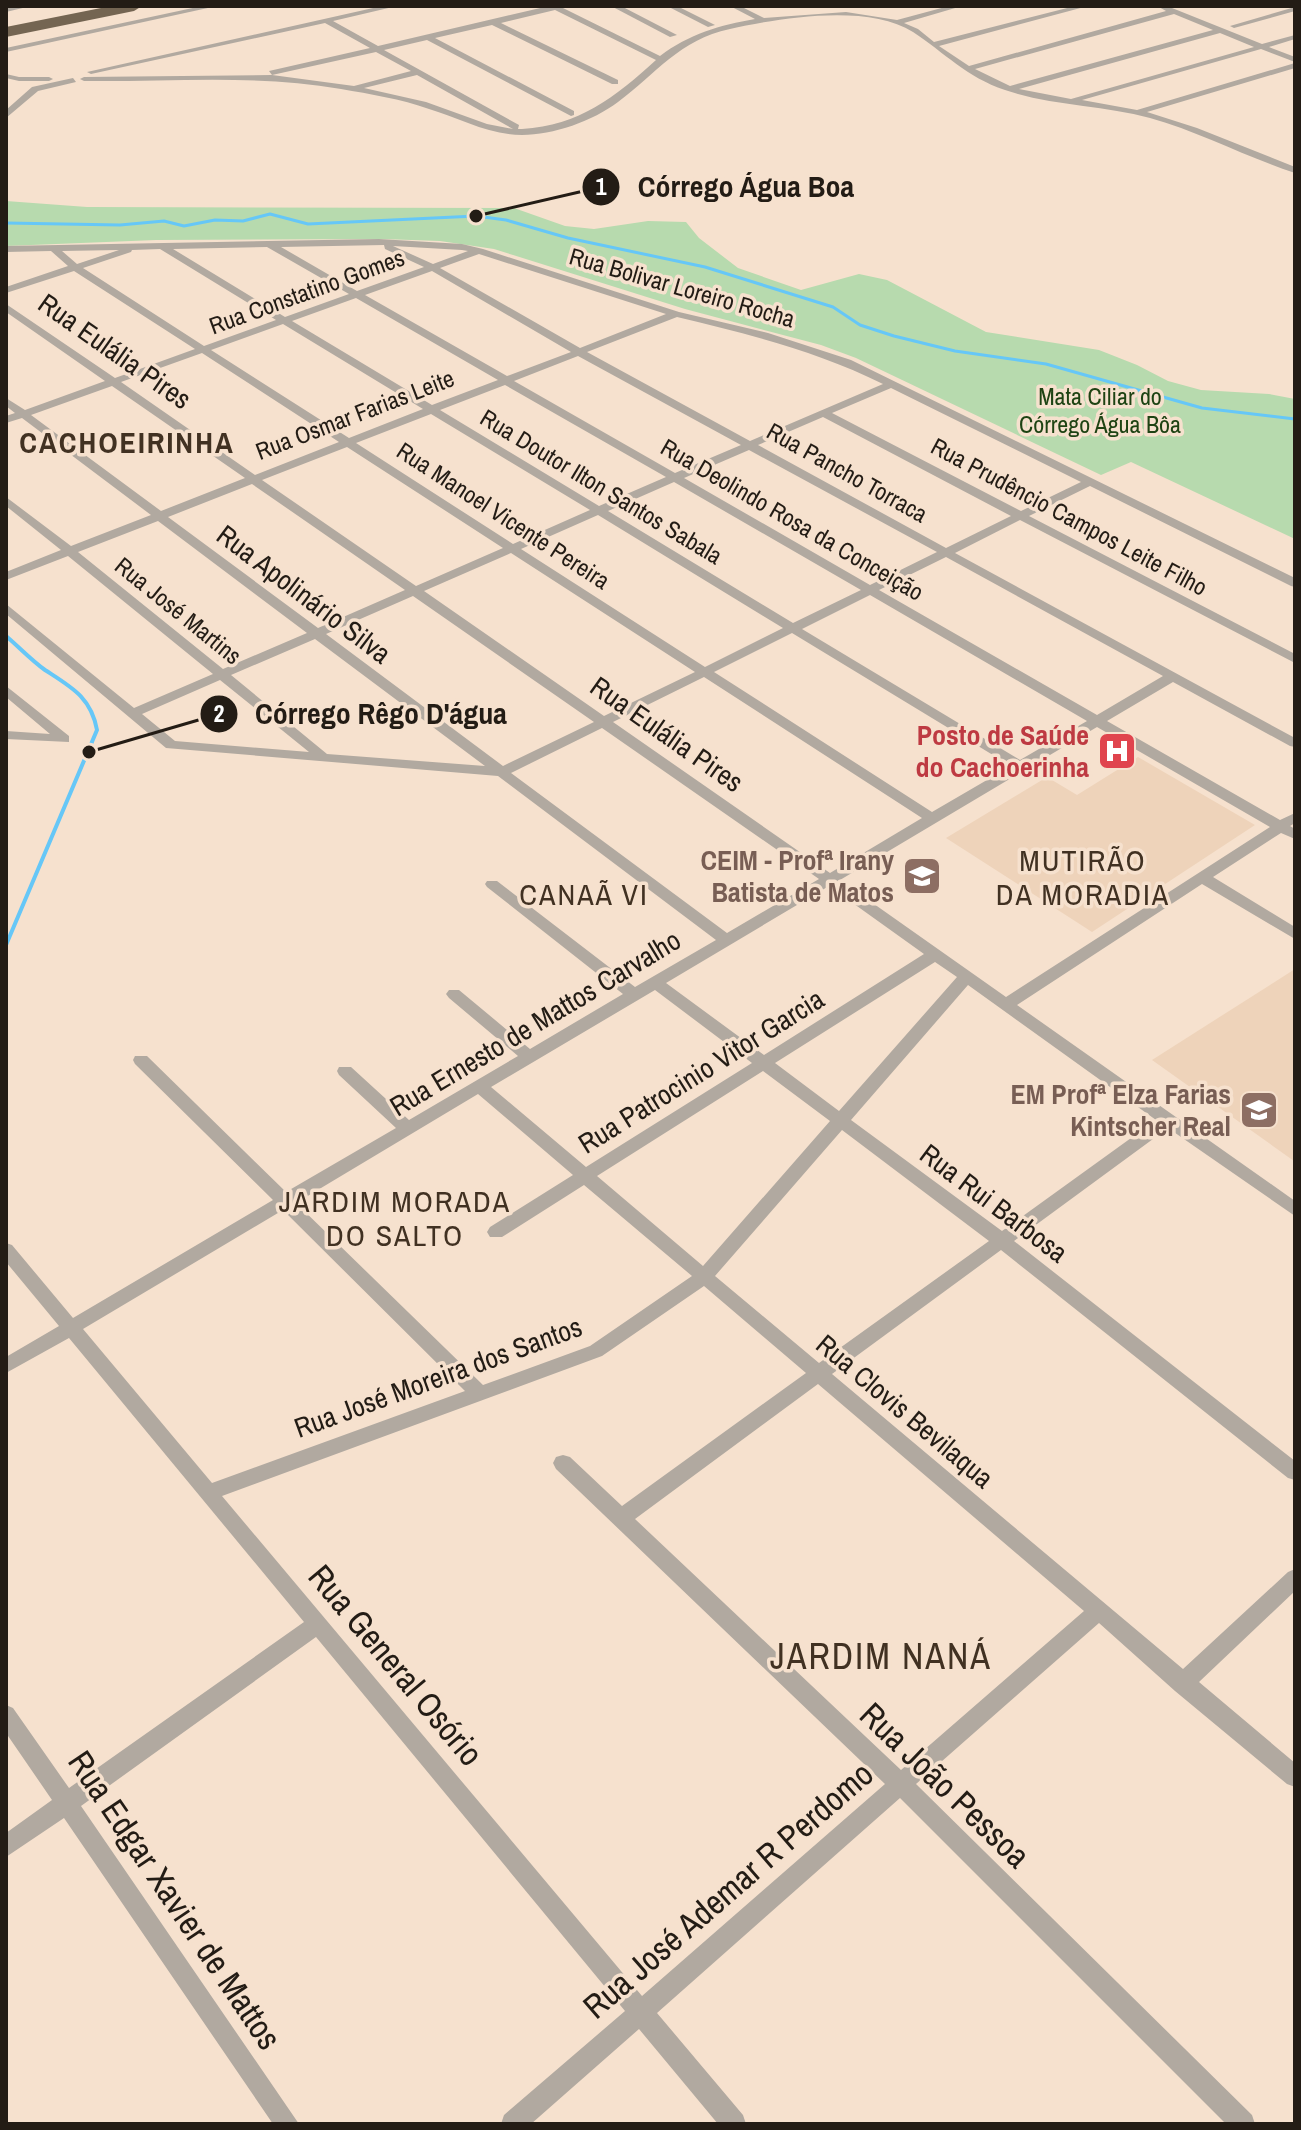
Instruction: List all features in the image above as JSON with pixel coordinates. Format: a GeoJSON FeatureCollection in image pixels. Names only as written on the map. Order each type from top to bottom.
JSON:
{"type":"FeatureCollection","features":[{"type":"Feature","properties":{"kind":"highway"},"geometry":{"type":"LineString","coordinates":[[6,30],[107,6]]}},
{"type":"Feature","properties":{"kind":"highway"},"geometry":{"type":"LineString","coordinates":[[6,30],[134,6]]}},
{"type":"Feature","properties":{"kind":"street"},"geometry":{"type":"LineString","coordinates":[[6,10],[27,6]]}},
{"type":"Feature","properties":{"kind":"street"},"geometry":{"type":"LineString","coordinates":[[6,50],[213,6]]}},
{"type":"Feature","properties":{"kind":"street"},"geometry":{"type":"LineString","coordinates":[[615,6],[673,35]]}},
{"type":"Feature","properties":{"kind":"street"},"geometry":{"type":"LineString","coordinates":[[671,6],[711,25]]}},
{"type":"Feature","properties":{"kind":"street"},"geometry":{"type":"LineString","coordinates":[[734,6],[763,20]]}},
{"type":"Feature","properties":{"kind":"street"},"geometry":{"type":"LineString","coordinates":[[786,17],[825,6]]}},
{"type":"Feature","properties":{"kind":"street"},"geometry":{"type":"LineString","coordinates":[[871,6],[917,31],[970,68],[1011,89],[1137,113],[1181,126],[1295,170]]}},
{"type":"Feature","properties":{"kind":"street"},"geometry":{"type":"LineString","coordinates":[[87,75],[255,77],[327,83],[423,105],[503,130],[524,132],[556,126],[611,103],[659,59],[708,32],[763,20],[826,14],[901,21],[958,6]]}},
{"type":"Feature","properties":{"kind":"street"},"geometry":{"type":"LineString","coordinates":[[933,45],[1084,6]]}},
{"type":"Feature","properties":{"kind":"street"},"geometry":{"type":"LineString","coordinates":[[1161,6],[1295,63]]}},
{"type":"Feature","properties":{"kind":"street"},"geometry":{"type":"LineString","coordinates":[[1186,6],[1295,51]]}},
{"type":"Feature","properties":{"kind":"street"},"geometry":{"type":"LineString","coordinates":[[6,115],[35,89],[69,79],[387,7]]}},
{"type":"Feature","properties":{"kind":"street"},"geometry":{"type":"LineString","coordinates":[[255,77],[557,7],[659,59]]}},
{"type":"Feature","properties":{"kind":"street"},"geometry":{"type":"LineString","coordinates":[[1234,26],[1295,9]]}},
{"type":"Feature","properties":{"kind":"street"},"geometry":{"type":"LineString","coordinates":[[970,68],[1172,12]]}},
{"type":"Feature","properties":{"kind":"street"},"geometry":{"type":"LineString","coordinates":[[327,21],[524,132]]}},
{"type":"Feature","properties":{"kind":"street"},"geometry":{"type":"LineString","coordinates":[[493,22],[615,82]]}},
{"type":"Feature","properties":{"kind":"street"},"geometry":{"type":"LineString","coordinates":[[1011,89],[1221,30]]}},
{"type":"Feature","properties":{"kind":"street"},"geometry":{"type":"LineString","coordinates":[[428,37],[571,113]]}},
{"type":"Feature","properties":{"kind":"street"},"geometry":{"type":"LineString","coordinates":[[1069,102],[1295,37]]}},
{"type":"Feature","properties":{"kind":"street"},"geometry":{"type":"LineString","coordinates":[[1137,113],[1295,63]]}},
{"type":"Feature","properties":{"kind":"street"},"geometry":{"type":"LineString","coordinates":[[352,89],[419,72]]}},
{"type":"Feature","properties":{"kind":"street"},"geometry":{"type":"LineString","coordinates":[[6,76],[69,79]]}},
{"type":"Feature","properties":{"kind":"street","name":"Rua Bolivar Loreiro Rocha"},"geometry":{"type":"LineString","coordinates":[[6,249],[379,242],[480,251],[676,314],[812,349],[893,383],[1295,583]]}},
{"type":"Feature","properties":{"kind":"street","name":"Rua Pancho Torraca"},"geometry":{"type":"LineString","coordinates":[[379,242],[432,267],[579,352],[1295,743]]}},
{"type":"Feature","properties":{"kind":"street","name":"Rua Deolindo Rosa da Conceição"},"geometry":{"type":"LineString","coordinates":[[268,243],[1295,835]]}},
{"type":"Feature","properties":{"kind":"street"},"geometry":{"type":"LineString","coordinates":[[6,290],[145,245]]}},
{"type":"Feature","properties":{"kind":"street","name":"Rua Doutor Ilton Santos Sabala"},"geometry":{"type":"LineString","coordinates":[[160,245],[1020,766]]}},
{"type":"Feature","properties":{"kind":"street","name":"Rua Manoel Vicente Pereira"},"geometry":{"type":"LineString","coordinates":[[53,248],[76,268],[932,818]]}},
{"type":"Feature","properties":{"kind":"street","name":"Rua Constatino Gomes"},"geometry":{"type":"LineString","coordinates":[[114,382],[480,251]]}},
{"type":"Feature","properties":{"kind":"street","name":"Rua Eulália Pires"},"geometry":{"type":"LineString","coordinates":[[6,307],[829,879],[1295,1210]]}},
{"type":"Feature","properties":{"kind":"street","name":"Rua Osmar Farias Leite"},"geometry":{"type":"LineString","coordinates":[[6,576],[676,314]]}},
{"type":"Feature","properties":{"kind":"street"},"geometry":{"type":"LineString","coordinates":[[6,420],[114,382]]}},
{"type":"Feature","properties":{"kind":"street"},"geometry":{"type":"LineString","coordinates":[[131,714],[893,383]]}},
{"type":"Feature","properties":{"kind":"street","name":"Rua Apolinário Silva"},"geometry":{"type":"LineString","coordinates":[[6,401],[726,940]]}},
{"type":"Feature","properties":{"kind":"street","name":"Rua Prudêncio Campos Leite Filho"},"geometry":{"type":"LineString","coordinates":[[823,413],[1295,659]]}},
{"type":"Feature","properties":{"kind":"street"},"geometry":{"type":"LineString","coordinates":[[6,608],[171,745],[502,772],[1091,481]]}},
{"type":"Feature","properties":{"kind":"street","name":"Rua José Martins"},"geometry":{"type":"LineString","coordinates":[[6,500],[322,756]]}},
{"type":"Feature","properties":{"kind":"street","name":"Rua Ernesto de Mattos Carvalho"},"geometry":{"type":"LineString","coordinates":[[6,1366],[1173,676]]}},
{"type":"Feature","properties":{"kind":"street"},"geometry":{"type":"LineString","coordinates":[[6,690],[64,739],[6,735]]}},
{"type":"Feature","properties":{"kind":"street"},"geometry":{"type":"LineString","coordinates":[[1005,1005],[1295,817]]}},
{"type":"Feature","properties":{"kind":"street"},"geometry":{"type":"LineString","coordinates":[[1202,877],[1295,934]]}},
{"type":"Feature","properties":{"kind":"street"},"geometry":{"type":"LineString","coordinates":[[492,884],[634,994]]}},
{"type":"Feature","properties":{"kind":"street","name":"Rua Patrocinio Vitor Garcia"},"geometry":{"type":"LineString","coordinates":[[496,1232],[934,955]]}},
{"type":"Feature","properties":{"kind":"street","name":"Rua José Moreira dos Santos"},"geometry":{"type":"LineString","coordinates":[[210,1492],[596,1351],[704,1277],[966,977]]}},
{"type":"Feature","properties":{"kind":"street","name":"Rua Rui Barbosa"},"geometry":{"type":"LineString","coordinates":[[655,982],[1002,1241],[1295,1472]]}},
{"type":"Feature","properties":{"kind":"street"},"geometry":{"type":"LineString","coordinates":[[454,994],[529,1056]]}},
{"type":"Feature","properties":{"kind":"street"},"geometry":{"type":"LineString","coordinates":[[141,1060],[478,1392]]}},
{"type":"Feature","properties":{"kind":"street"},"geometry":{"type":"LineString","coordinates":[[345,1071],[407,1128]]}},
{"type":"Feature","properties":{"kind":"street","name":"Rua Clovis Bevilaqua"},"geometry":{"type":"LineString","coordinates":[[479,1086],[1295,1777]]}},
{"type":"Feature","properties":{"kind":"street"},"geometry":{"type":"LineString","coordinates":[[621,1518],[1167,1120]]}},
{"type":"Feature","properties":{"kind":"street","name":"Rua General Osório"},"geometry":{"type":"LineString","coordinates":[[6,1250],[734,2124]]}},
{"type":"Feature","properties":{"kind":"street","name":"Rua João Pessoa"},"geometry":{"type":"LineString","coordinates":[[563,1463],[901,1784],[1243,2124]]}},
{"type":"Feature","properties":{"kind":"street"},"geometry":{"type":"LineString","coordinates":[[1182,1684],[1295,1578]]}},
{"type":"Feature","properties":{"kind":"street","name":"Rua José Ademar R Perdomo"},"geometry":{"type":"LineString","coordinates":[[513,2124],[1097,1612]]}},
{"type":"Feature","properties":{"kind":"street"},"geometry":{"type":"LineString","coordinates":[[6,1846],[318,1624]]}},
{"type":"Feature","properties":{"kind":"street","name":"Rua Edgar Xavier de Mattos"},"geometry":{"type":"LineString","coordinates":[[6,1715],[287,2124]]}},
{"type":"Feature","properties":{"kind":"shaded area"},"geometry":{"type":"Polygon","coordinates":[[[1138,757],[1255,825],[1092,932],[946,838],[1047,777],[1077,795],[1138,757]]]}},
{"type":"Feature","properties":{"kind":"shaded area","name":"EM Profª Elza Farias Kintscher Real"},"geometry":{"type":"Polygon","coordinates":[[[1295,969],[1295,1160],[1294,1161],[1152,1060],[1295,969]]]}},
{"type":"Feature","properties":{"kind":"green space","name":"Mata Ciliar do Córrego Água Bôa"},"geometry":{"type":"Polygon","coordinates":[[[6,201],[87,207],[514,208],[565,226],[594,229],[648,221],[686,222],[699,238],[738,268],[801,290],[859,274],[887,280],[986,332],[1099,350],[1168,381],[1201,390],[1269,394],[1295,399],[1295,539],[1131,462],[1101,475],[856,358],[821,345],[685,309],[494,249],[440,241],[383,239],[156,240],[6,246],[6,201]]]}},
{"type":"Feature","properties":{"kind":"waterway"},"geometry":{"type":"LineString","coordinates":[[6,223],[120,225],[164,221],[184,226],[215,220],[243,221],[270,214],[308,224],[476,216],[506,220],[568,238],[705,267],[833,307],[860,325],[894,336],[955,351],[1046,364],[1202,408],[1295,419]]}},
{"type":"Feature","properties":{"kind":"waterway"},"geometry":{"type":"LineString","coordinates":[[6,636],[85,701],[97,730],[6,945]]}},
{"type":"Feature","properties":{"kind":"place","name":"Córrego Água Boa"},"geometry":{"type":"Point","coordinates":[476,216]}},
{"type":"Feature","properties":{"kind":"place","name":"Posto de Saúde do Cachoerinha"},"geometry":{"type":"Point","coordinates":[1117,751]}},
{"type":"Feature","properties":{"kind":"place","name":"Córrego Rêgo D'água"},"geometry":{"type":"Point","coordinates":[89,752]}},
{"type":"Feature","properties":{"kind":"place","name":"CEIM - Profª Irany Batista de Matos"},"geometry":{"type":"Point","coordinates":[922,876]}},
{"type":"Feature","properties":{"kind":"place","name":"EM Profª Elza Farias Kintscher Real"},"geometry":{"type":"Point","coordinates":[1259,1110]}},
{"type":"Feature","properties":{"kind":"district","name":"CACHOEIRINHA"},"geometry":{"type":"Point","coordinates":[127,443]}},
{"type":"Feature","properties":{"kind":"district","name":"MUTIRÃO DA MORADIA"},"geometry":{"type":"Point","coordinates":[1083,878]}},
{"type":"Feature","properties":{"kind":"district","name":"CANAÃ VI"},"geometry":{"type":"Point","coordinates":[584,895]}},
{"type":"Feature","properties":{"kind":"district","name":"JARDIM MORADA DO SALTO"},"geometry":{"type":"Point","coordinates":[395,1219]}},
{"type":"Feature","properties":{"kind":"district","name":"JARDIM NANÁ"},"geometry":{"type":"Point","coordinates":[881,1656]}}]}
